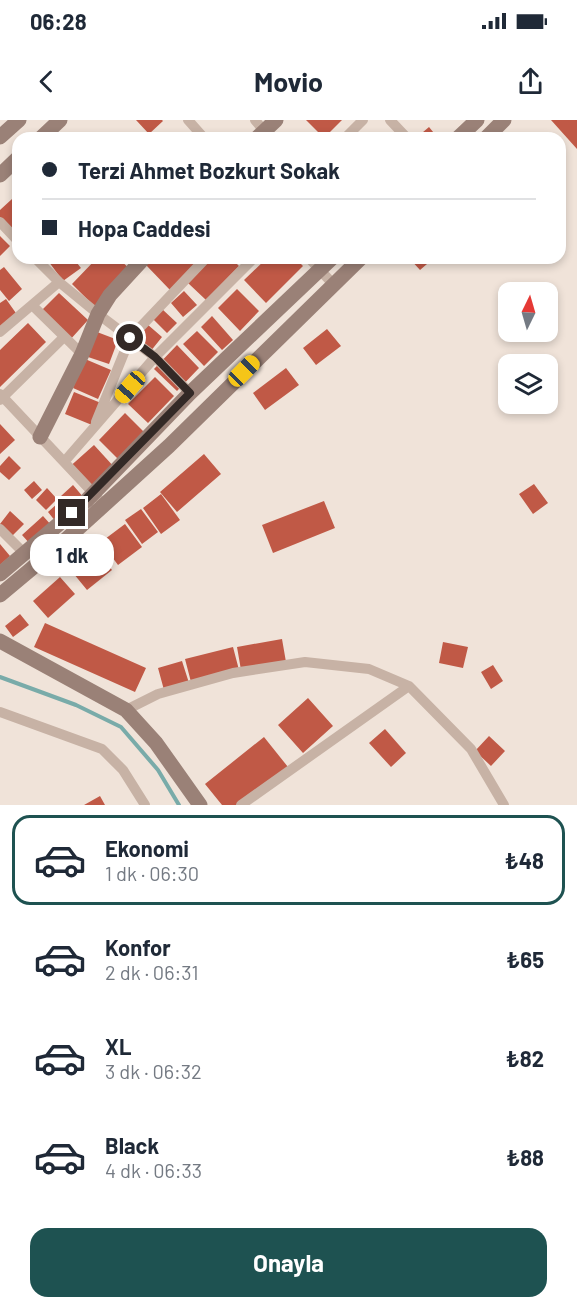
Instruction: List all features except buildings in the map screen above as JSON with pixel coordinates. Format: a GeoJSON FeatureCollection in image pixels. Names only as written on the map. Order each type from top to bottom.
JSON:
{"type":"FeatureCollection","features":[{"type":"Feature","properties":{"kind":"main road"},"geometry":{"type":"LineString","coordinates":[[0,137],[19,120]]}},
{"type":"Feature","properties":{"kind":"main road"},"geometry":{"type":"LineString","coordinates":[[47,132],[60,120]]}},
{"type":"Feature","properties":{"kind":"main road"},"geometry":{"type":"LineString","coordinates":[[259,130],[276,120]]}},
{"type":"Feature","properties":{"kind":"main road"},"geometry":{"type":"LineString","coordinates":[[464,132],[477,120]]}},
{"type":"Feature","properties":{"kind":"main road"},"geometry":{"type":"LineString","coordinates":[[492,132],[504,120]]}},
{"type":"Feature","properties":{"kind":"main road"},"geometry":{"type":"LineString","coordinates":[[0,175],[12,164]]}},
{"type":"Feature","properties":{"kind":"main road"},"geometry":{"type":"LineString","coordinates":[[40,437],[82,354],[98,314],[110,295],[138,264]]}},
{"type":"Feature","properties":{"kind":"main road"},"geometry":{"type":"LineString","coordinates":[[0,574],[93,493],[314,264]]}},
{"type":"Feature","properties":{"kind":"main road"},"geometry":{"type":"LineString","coordinates":[[0,595],[170,446],[355,264]]}},
{"type":"Feature","properties":{"kind":"main road"},"geometry":{"type":"LineString","coordinates":[[0,641],[126,710],[156,743],[200,805]]}},
{"type":"Feature","properties":{"kind":"street"},"geometry":{"type":"LineString","coordinates":[[188,120],[199,132]]}},
{"type":"Feature","properties":{"kind":"street"},"geometry":{"type":"LineString","coordinates":[[351,132],[363,120]]}},
{"type":"Feature","properties":{"kind":"street"},"geometry":{"type":"LineString","coordinates":[[390,120],[401,132]]}},
{"type":"Feature","properties":{"kind":"street"},"geometry":{"type":"LineString","coordinates":[[0,222],[12,235]]}},
{"type":"Feature","properties":{"kind":"street"},"geometry":{"type":"LineString","coordinates":[[41,264],[98,314],[155,357],[190,393]]}},
{"type":"Feature","properties":{"kind":"street"},"geometry":{"type":"LineString","coordinates":[[92,431],[130,338],[200,264]]}},
{"type":"Feature","properties":{"kind":"street"},"geometry":{"type":"LineString","coordinates":[[64,462],[155,357],[248,264]]}},
{"type":"Feature","properties":{"kind":"street"},"geometry":{"type":"LineString","coordinates":[[314,264],[333,284]]}},
{"type":"Feature","properties":{"kind":"street"},"geometry":{"type":"LineString","coordinates":[[0,332],[59,282]]}},
{"type":"Feature","properties":{"kind":"street"},"geometry":{"type":"LineString","coordinates":[[33,306],[82,354]]}},
{"type":"Feature","properties":{"kind":"street"},"geometry":{"type":"LineString","coordinates":[[64,337],[1,397],[105,504]]}},
{"type":"Feature","properties":{"kind":"street"},"geometry":{"type":"LineString","coordinates":[[0,529],[25,554]]}},
{"type":"Feature","properties":{"kind":"street"},"geometry":{"type":"LineString","coordinates":[[126,710],[158,694],[233,673],[305,662],[369,669],[409,686],[471,748],[504,805]]}},
{"type":"Feature","properties":{"kind":"street"},"geometry":{"type":"LineString","coordinates":[[241,805],[409,686]]}},
{"type":"Feature","properties":{"kind":"street"},"geometry":{"type":"LineString","coordinates":[[0,712],[102,749],[123,770],[145,805]]}},
{"type":"Feature","properties":{"kind":"waterway"},"geometry":{"type":"LineString","coordinates":[[0,677],[76,705],[121,727],[158,770],[179,805]]}},
{"type":"Feature","properties":{"kind":"route"},"geometry":{"type":"LineString","coordinates":[[72,513],[190,393],[155,357],[130,338]]}}]}
